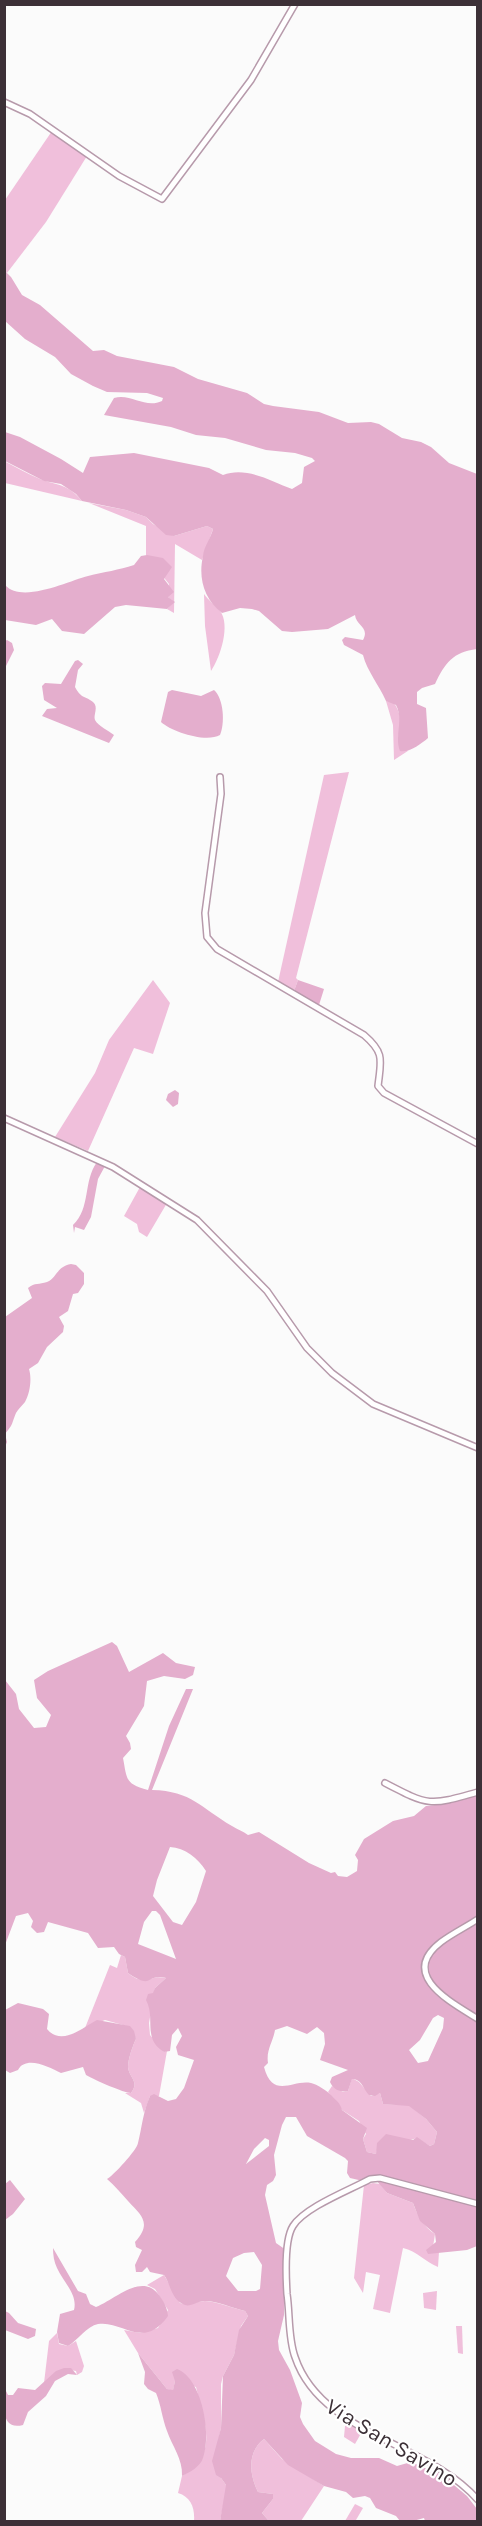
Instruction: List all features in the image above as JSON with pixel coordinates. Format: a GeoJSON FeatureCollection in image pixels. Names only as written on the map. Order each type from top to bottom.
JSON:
{"type":"FeatureCollection","features":[{"type":"Feature","properties":{"kind":"street"},"geometry":{"type":"LineString","coordinates":[[4,102],[30,114],[119,176],[162,199],[251,80],[295,4]]}},
{"type":"Feature","properties":{"kind":"street"},"geometry":{"type":"LineString","coordinates":[[220,777],[222,794],[205,913],[207,937],[217,949],[364,1035],[378,1047],[381,1059],[378,1086],[384,1093],[477,1144]]}},
{"type":"Feature","properties":{"kind":"street"},"geometry":{"type":"LineString","coordinates":[[4,1118],[113,1167],[197,1220],[267,1291],[307,1348],[332,1373],[374,1404],[477,1448]]}},
{"type":"Feature","properties":{"kind":"street"},"geometry":{"type":"LineString","coordinates":[[385,1783],[427,1803],[446,1801],[477,1792]]}},
{"type":"Feature","properties":{"kind":"street"},"geometry":{"type":"LineString","coordinates":[[477,1919],[440,1943],[428,1956],[425,1968],[427,1979],[441,1996],[477,2019]]}},
{"type":"Feature","properties":{"kind":"street","name":"Via San Savino"},"geometry":{"type":"LineString","coordinates":[[477,2204],[380,2178],[370,2179],[302,2216],[292,2227],[288,2241],[286,2282],[296,2360],[308,2384],[322,2401],[337,2412],[461,2483],[477,2500]]}},
{"type":"Feature","properties":{"kind":"shaded area"},"geometry":{"type":"Polygon","coordinates":[[[52,131],[87,156],[46,222],[7,273],[5,271],[5,200],[52,131]]]}},
{"type":"Feature","properties":{"kind":"shaded area"},"geometry":{"type":"Polygon","coordinates":[[[5,271],[22,295],[40,305],[93,351],[104,350],[117,356],[174,367],[198,379],[247,393],[264,404],[319,412],[348,423],[379,424],[402,438],[421,442],[431,447],[449,463],[477,474],[477,649],[456,656],[446,664],[435,684],[417,692],[417,704],[426,708],[428,738],[411,749],[400,751],[398,745],[399,716],[396,705],[386,701],[363,655],[344,645],[342,640],[345,637],[363,640],[365,632],[355,615],[328,629],[292,632],[282,631],[259,611],[252,609],[240,608],[222,613],[207,595],[201,572],[204,552],[213,529],[207,526],[174,536],[166,535],[146,517],[126,510],[82,501],[61,484],[44,481],[5,461],[5,432],[20,437],[83,473],[90,457],[134,453],[209,468],[223,475],[249,473],[292,489],[302,483],[304,467],[315,461],[295,453],[266,450],[225,438],[196,435],[171,427],[104,415],[114,398],[126,397],[156,403],[162,401],[163,398],[147,393],[107,392],[71,374],[55,357],[25,339],[5,321],[5,271]]]}},
{"type":"Feature","properties":{"kind":"shaded area"},"geometry":{"type":"Polygon","coordinates":[[[4,461],[40,479],[68,488],[82,501],[5,483],[4,461]]]}},
{"type":"Feature","properties":{"kind":"shaded area"},"geometry":{"type":"Polygon","coordinates":[[[89,503],[126,510],[146,517],[153,524],[174,536],[207,526],[213,529],[202,560],[175,544],[174,613],[167,609],[174,602],[168,597],[169,584],[146,555],[146,526],[89,503]]]}},
{"type":"Feature","properties":{"kind":"shaded area"},"geometry":{"type":"Polygon","coordinates":[[[141,556],[163,558],[172,567],[164,579],[174,592],[168,597],[175,602],[167,609],[126,605],[115,607],[84,634],[62,631],[52,619],[36,625],[5,620],[5,585],[22,592],[45,590],[88,576],[134,565],[141,556]]]}},
{"type":"Feature","properties":{"kind":"shaded area"},"geometry":{"type":"Polygon","coordinates":[[[204,594],[220,611],[224,624],[221,650],[211,671],[205,626],[204,594]]]}},
{"type":"Feature","properties":{"kind":"shaded area"},"geometry":{"type":"Polygon","coordinates":[[[5,641],[12,643],[14,650],[5,668],[5,641]]]}},
{"type":"Feature","properties":{"kind":"shaded area"},"geometry":{"type":"Polygon","coordinates":[[[78,660],[83,664],[78,670],[75,687],[81,695],[95,704],[96,722],[114,735],[109,743],[42,716],[47,709],[57,708],[44,700],[42,686],[45,683],[61,684],[75,661],[78,660]]]}},
{"type":"Feature","properties":{"kind":"shaded area"},"geometry":{"type":"Polygon","coordinates":[[[172,690],[201,696],[214,690],[220,699],[223,712],[220,735],[198,737],[173,729],[161,722],[168,692],[172,690]]]}},
{"type":"Feature","properties":{"kind":"shaded area"},"geometry":{"type":"Polygon","coordinates":[[[386,701],[393,702],[398,710],[400,724],[398,738],[408,751],[394,760],[393,725],[386,701]]]}},
{"type":"Feature","properties":{"kind":"shaded area"},"geometry":{"type":"Polygon","coordinates":[[[349,772],[294,991],[278,982],[324,775],[349,772]]]}},
{"type":"Feature","properties":{"kind":"shaded area"},"geometry":{"type":"Polygon","coordinates":[[[153,980],[170,1003],[153,1054],[134,1048],[88,1151],[55,1137],[95,1073],[109,1040],[153,980]]]}},
{"type":"Feature","properties":{"kind":"shaded area"},"geometry":{"type":"Polygon","coordinates":[[[298,980],[324,989],[319,1005],[294,991],[298,980]]]}},
{"type":"Feature","properties":{"kind":"shaded area"},"geometry":{"type":"Polygon","coordinates":[[[175,1090],[179,1093],[178,1104],[173,1107],[166,1100],[168,1094],[175,1090]]]}},
{"type":"Feature","properties":{"kind":"shaded area"},"geometry":{"type":"Polygon","coordinates":[[[97,1162],[105,1166],[98,1179],[91,1217],[84,1230],[75,1227],[74,1233],[73,1225],[82,1211],[90,1177],[97,1162]]]}},
{"type":"Feature","properties":{"kind":"shaded area"},"geometry":{"type":"Polygon","coordinates":[[[140,1187],[167,1203],[147,1237],[139,1232],[137,1224],[124,1216],[140,1187]]]}},
{"type":"Feature","properties":{"kind":"shaded area"},"geometry":{"type":"Polygon","coordinates":[[[66,1265],[76,1265],[84,1273],[84,1284],[78,1293],[73,1294],[68,1311],[59,1317],[64,1326],[63,1332],[47,1347],[38,1363],[29,1369],[30,1381],[27,1398],[5,1434],[5,1317],[32,1298],[28,1288],[30,1286],[50,1280],[66,1265]]]}},
{"type":"Feature","properties":{"kind":"shaded area"},"geometry":{"type":"Polygon","coordinates":[[[112,1642],[117,1646],[129,1672],[163,1653],[176,1663],[195,1667],[193,1675],[185,1679],[164,1676],[147,1681],[144,1706],[126,1736],[131,1749],[123,1758],[128,1780],[148,1790],[169,1726],[186,1689],[193,1689],[152,1790],[187,1797],[248,1835],[259,1832],[309,1863],[331,1873],[335,1872],[338,1876],[347,1877],[357,1871],[358,1860],[355,1855],[364,1839],[393,1821],[414,1816],[426,1806],[444,1804],[477,1793],[477,2246],[467,2250],[428,2254],[426,2250],[436,2242],[435,2234],[420,2221],[413,2203],[387,2193],[376,2180],[363,2181],[350,2178],[347,2173],[348,2161],[307,2136],[296,2117],[286,2117],[282,2125],[274,2155],[276,2175],[267,2185],[265,2195],[276,2243],[286,2250],[284,2315],[278,2341],[279,2350],[290,2370],[302,2403],[300,2417],[303,2424],[315,2441],[336,2454],[351,2458],[379,2458],[397,2466],[411,2462],[442,2475],[467,2496],[477,2509],[477,2521],[425,2521],[424,2518],[400,2521],[396,2516],[376,2508],[370,2498],[365,2496],[353,2498],[346,2492],[324,2486],[288,2465],[264,2439],[258,2444],[252,2457],[251,2471],[258,2492],[273,2494],[273,2499],[262,2513],[269,2521],[220,2521],[226,2485],[216,2475],[212,2461],[221,2428],[223,2376],[234,2355],[239,2330],[248,2316],[245,2311],[213,2302],[203,2301],[184,2305],[175,2297],[164,2275],[150,2272],[147,2267],[142,2272],[136,2272],[135,2265],[142,2250],[136,2247],[135,2242],[143,2230],[143,2220],[107,2179],[137,2146],[150,2096],[154,2094],[168,2101],[176,2099],[184,2088],[194,2060],[178,2055],[176,2047],[182,2036],[178,2028],[172,2035],[170,2051],[164,2052],[153,2041],[146,2000],[148,1994],[153,1993],[166,1978],[159,1977],[142,1981],[136,1978],[128,1973],[125,1957],[119,1954],[114,1947],[98,1948],[88,1933],[48,1922],[44,1932],[37,1933],[31,1927],[33,1921],[28,1913],[16,1916],[5,1945],[5,1680],[16,1694],[19,1709],[34,1728],[46,1727],[51,1715],[37,1698],[34,1680],[48,1671],[112,1642]],[[170,1847],[153,1896],[173,1922],[182,1925],[196,1902],[206,1871],[191,1854],[170,1847]],[[152,1911],[144,1922],[138,1944],[176,1959],[160,1915],[156,1911],[152,1911]],[[438,2015],[433,2018],[420,2040],[409,2050],[418,2063],[428,2061],[443,2028],[444,2018],[438,2015]],[[287,2026],[275,2030],[268,2063],[264,2067],[268,2077],[278,2086],[311,2083],[327,2092],[339,2103],[342,2110],[367,2128],[363,2139],[367,2152],[376,2154],[377,2143],[386,2134],[413,2140],[417,2137],[430,2146],[434,2144],[437,2132],[426,2119],[409,2106],[383,2104],[380,2093],[375,2096],[369,2095],[355,2079],[352,2079],[348,2091],[340,2091],[333,2087],[330,2082],[332,2077],[348,2070],[320,2060],[325,2044],[324,2033],[317,2027],[307,2034],[287,2026]],[[265,2138],[254,2149],[246,2164],[269,2146],[269,2140],[265,2138]],[[254,2252],[233,2258],[226,2276],[238,2291],[260,2289],[262,2265],[254,2252]]]}},
{"type":"Feature","properties":{"kind":"shaded area"},"geometry":{"type":"Polygon","coordinates":[[[121,1955],[125,1957],[128,1973],[139,1980],[166,1978],[155,1988],[149,2023],[150,2035],[164,2052],[167,2051],[159,2096],[150,2096],[144,2113],[141,2103],[125,2093],[131,2093],[134,2085],[128,2067],[136,2039],[130,2027],[105,2020],[85,2028],[110,1965],[117,1968],[121,1955]]]}},
{"type":"Feature","properties":{"kind":"shaded area"},"geometry":{"type":"Polygon","coordinates":[[[18,2003],[43,2009],[49,2014],[47,2029],[59,2036],[72,2034],[97,2020],[130,2026],[136,2039],[128,2064],[134,2082],[131,2093],[116,2089],[86,2075],[83,2067],[61,2073],[44,2065],[26,2063],[10,2073],[5,2070],[5,2010],[18,2003]]]}},
{"type":"Feature","properties":{"kind":"shaded area"},"geometry":{"type":"Polygon","coordinates":[[[352,2078],[359,2082],[371,2096],[380,2093],[383,2104],[409,2105],[437,2132],[434,2144],[430,2146],[417,2138],[377,2150],[376,2154],[367,2152],[363,2139],[366,2134],[359,2121],[342,2110],[328,2092],[332,2086],[343,2092],[348,2091],[352,2078]]]}},
{"type":"Feature","properties":{"kind":"shaded area"},"geometry":{"type":"Polygon","coordinates":[[[10,2180],[25,2199],[5,2220],[5,2184],[10,2180]]]}},
{"type":"Feature","properties":{"kind":"shaded area"},"geometry":{"type":"Polygon","coordinates":[[[380,2184],[387,2193],[413,2203],[421,2220],[435,2234],[432,2253],[439,2252],[438,2267],[403,2248],[390,2313],[373,2309],[380,2275],[366,2272],[363,2293],[354,2278],[364,2185],[380,2184]]]}},
{"type":"Feature","properties":{"kind":"shaded area"},"geometry":{"type":"Polygon","coordinates":[[[53,2248],[78,2291],[86,2294],[90,2304],[96,2307],[129,2289],[145,2286],[159,2295],[168,2316],[159,2326],[150,2331],[133,2332],[116,2326],[98,2324],[90,2327],[68,2346],[59,2343],[57,2332],[60,2314],[74,2310],[75,2304],[72,2293],[56,2266],[53,2248]]]}},
{"type":"Feature","properties":{"kind":"shaded area"},"geometry":{"type":"Polygon","coordinates":[[[164,2275],[180,2303],[210,2302],[245,2311],[248,2316],[241,2326],[234,2355],[221,2384],[221,2428],[218,2442],[221,2478],[226,2485],[226,2492],[220,2521],[194,2521],[191,2504],[186,2497],[178,2493],[182,2476],[194,2468],[205,2448],[205,2425],[196,2387],[175,2381],[173,2391],[167,2389],[138,2353],[124,2330],[140,2333],[158,2328],[168,2310],[155,2289],[147,2285],[164,2275]]]}},
{"type":"Feature","properties":{"kind":"shaded area"},"geometry":{"type":"Polygon","coordinates":[[[437,2291],[436,2310],[424,2308],[423,2293],[437,2291]]]}},
{"type":"Feature","properties":{"kind":"shaded area"},"geometry":{"type":"Polygon","coordinates":[[[5,2311],[18,2323],[36,2329],[35,2336],[28,2339],[5,2330],[5,2311]]]}},
{"type":"Feature","properties":{"kind":"shaded area"},"geometry":{"type":"Polygon","coordinates":[[[456,2326],[462,2326],[463,2354],[458,2353],[456,2326]]]}},
{"type":"Feature","properties":{"kind":"shaded area"},"geometry":{"type":"Polygon","coordinates":[[[57,2333],[59,2344],[68,2346],[76,2341],[84,2366],[82,2372],[77,2375],[76,2371],[62,2370],[44,2383],[49,2341],[57,2333]]]}},
{"type":"Feature","properties":{"kind":"shaded area"},"geometry":{"type":"Polygon","coordinates":[[[138,2353],[167,2389],[173,2390],[175,2381],[172,2372],[177,2369],[186,2374],[199,2395],[206,2436],[203,2458],[200,2464],[182,2476],[179,2458],[167,2431],[156,2393],[144,2384],[145,2372],[138,2353]]]}},
{"type":"Feature","properties":{"kind":"shaded area"},"geometry":{"type":"Polygon","coordinates":[[[71,2368],[77,2375],[68,2374],[55,2381],[46,2396],[28,2412],[23,2425],[10,2424],[5,2415],[5,2389],[8,2395],[13,2395],[18,2388],[35,2390],[56,2371],[71,2368]]]}},
{"type":"Feature","properties":{"kind":"shaded area"},"geometry":{"type":"Polygon","coordinates":[[[349,2422],[363,2430],[355,2444],[344,2437],[345,2426],[349,2422]]]}},
{"type":"Feature","properties":{"kind":"shaded area"},"geometry":{"type":"Polygon","coordinates":[[[264,2439],[282,2459],[324,2486],[301,2521],[269,2521],[262,2513],[273,2499],[273,2494],[258,2492],[251,2464],[258,2444],[264,2439]]]}},
{"type":"Feature","properties":{"kind":"shaded area"},"geometry":{"type":"Polygon","coordinates":[[[355,2504],[363,2508],[356,2520],[345,2521],[355,2504]]]}}]}
